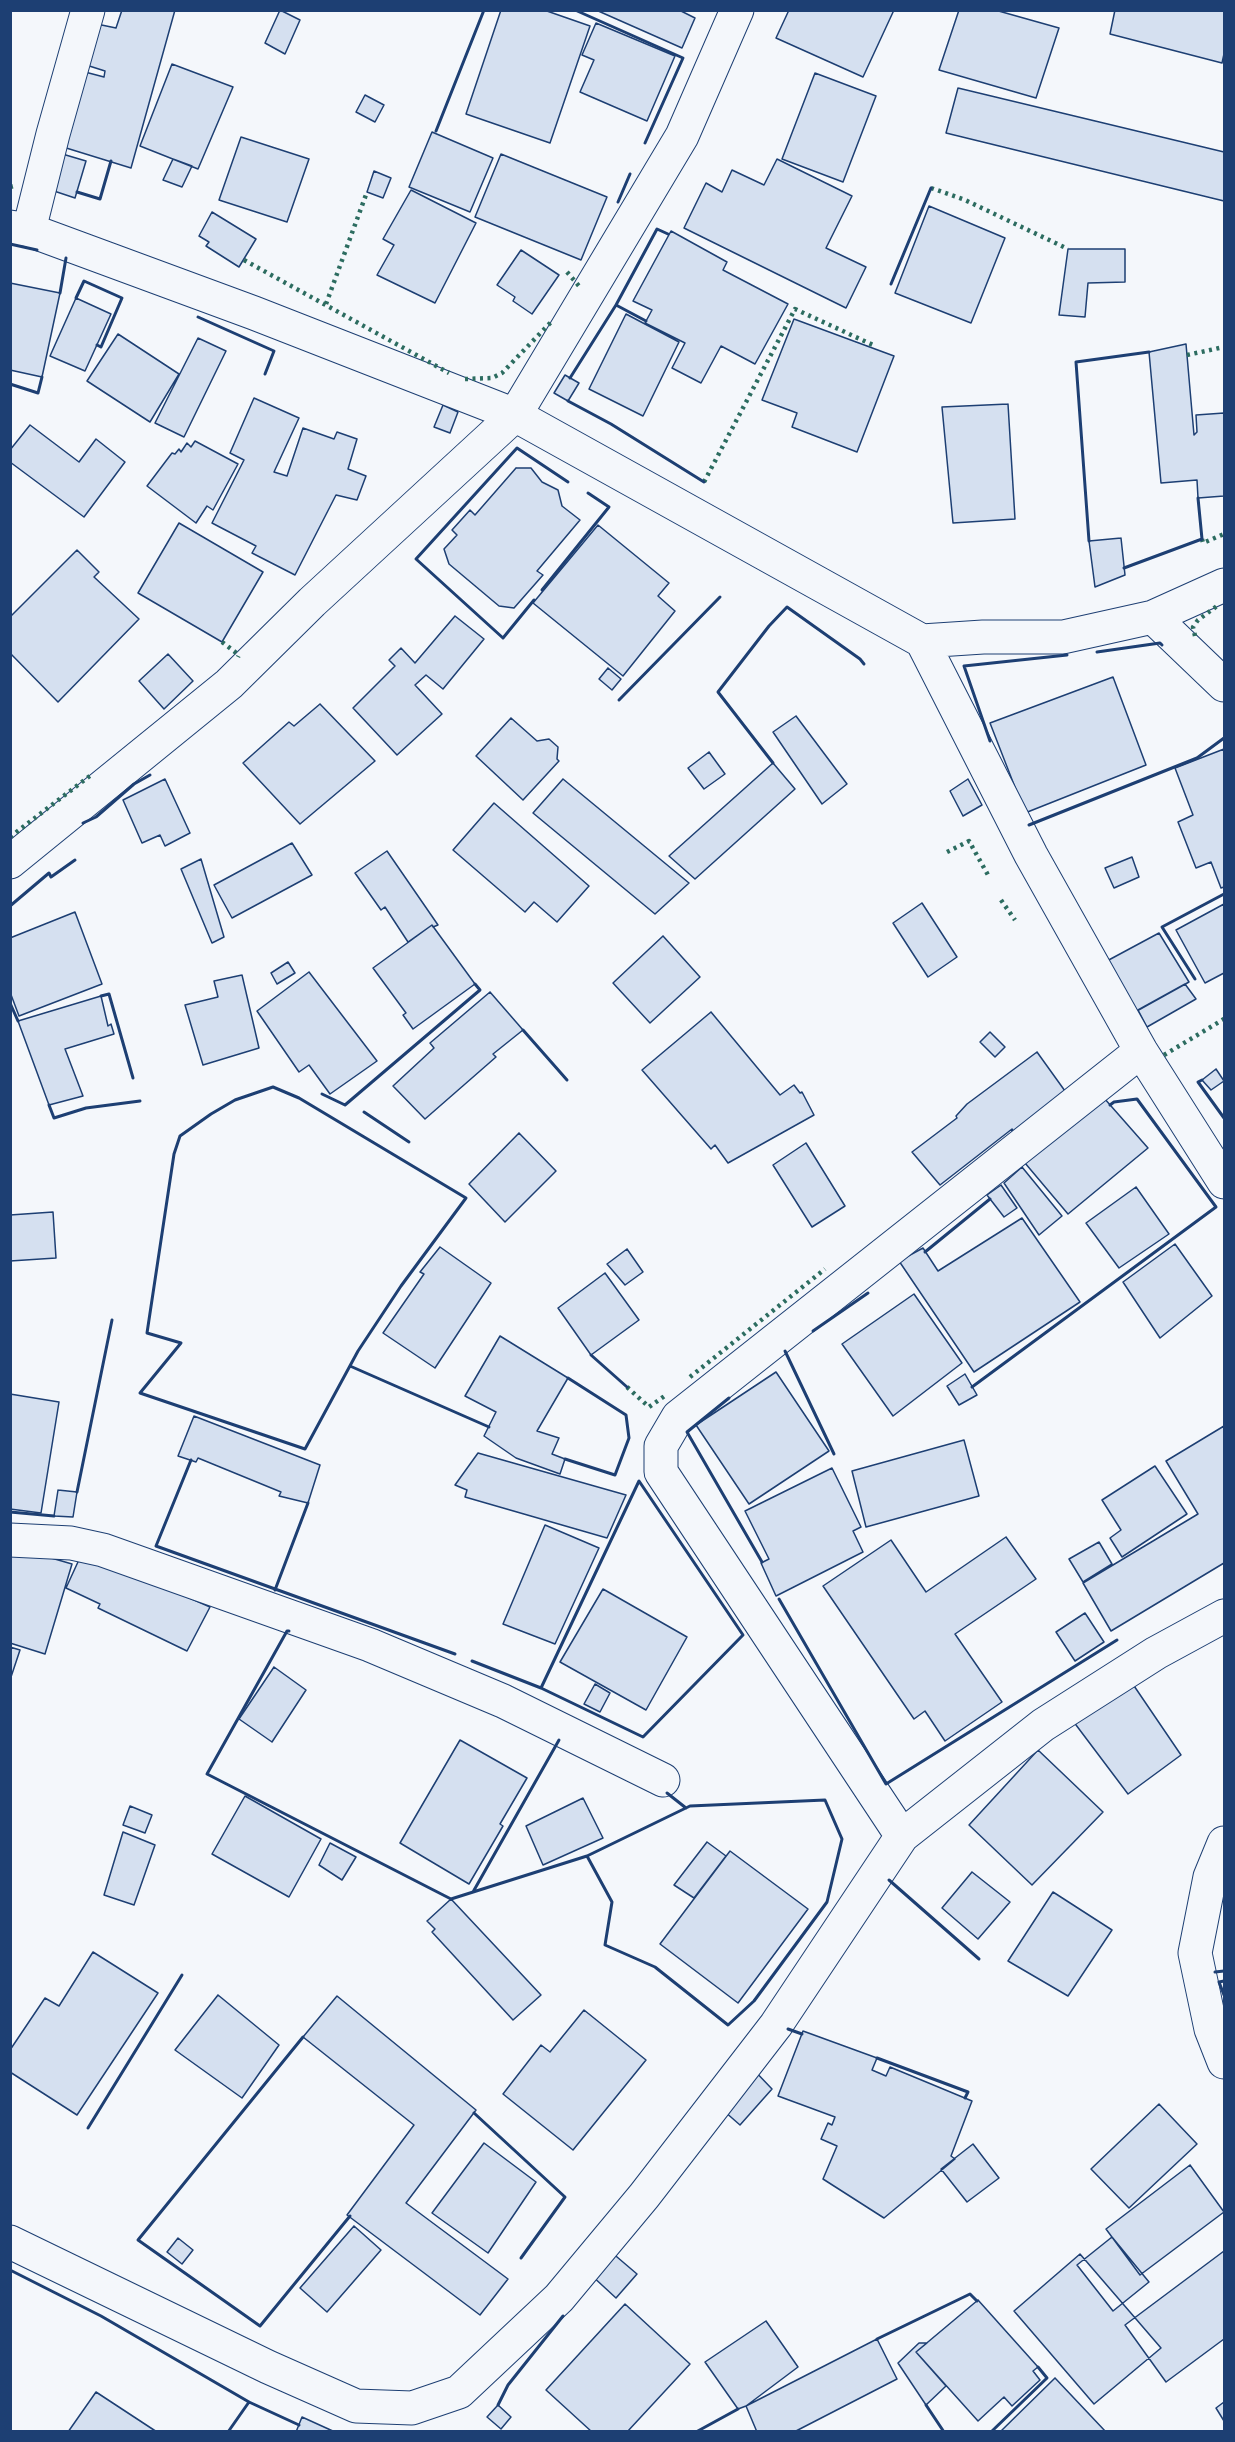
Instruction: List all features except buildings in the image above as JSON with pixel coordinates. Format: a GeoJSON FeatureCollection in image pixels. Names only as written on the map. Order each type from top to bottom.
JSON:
{"type":"FeatureCollection","features":[{"type":"Feature","properties":{"kind":"street"},"geometry":{"type":"LineString","coordinates":[[88,10],[53,134],[20,229],[254,313],[514,415],[922,641],[983,637],[1063,637],[1153,617],[1224,585]]}},
{"type":"Feature","properties":{"kind":"street"},"geometry":{"type":"LineString","coordinates":[[10,862],[229,684],[312,602],[514,415],[682,136],[737,10]]}},
{"type":"Feature","properties":{"kind":"street"},"geometry":{"type":"LineString","coordinates":[[1153,617],[1224,685]]}},
{"type":"Feature","properties":{"kind":"street"},"geometry":{"type":"LineString","coordinates":[[922,641],[1031,855],[1141,1051],[1224,1182]]}},
{"type":"Feature","properties":{"kind":"street"},"geometry":{"type":"LineString","coordinates":[[902,1836],[661,1472],[661,1446],[678,1417],[1141,1051]]}},
{"type":"Feature","properties":{"kind":"street"},"geometry":{"type":"LineString","coordinates":[[10,1540],[71,1543],[103,1550],[370,1645],[503,1701],[663,1780]]}},
{"type":"Feature","properties":{"kind":"street"},"geometry":{"type":"LineString","coordinates":[[10,2242],[268,2367],[356,2406],[412,2408],[459,2392],[559,2298],[644,2196],[776,2025],[902,1836],[1043,1725],[1156,1653],[1224,1616]]}},
{"type":"Feature","properties":{"kind":"street"},"geometry":{"type":"LineString","coordinates":[[1224,1843],[1210,1878],[1195,1953],[1211,2029],[1224,2062]]}},
{"type":"Feature","properties":{"kind":"hedge"},"geometry":{"type":"LineString","coordinates":[[10,187],[14,186]]}},
{"type":"Feature","properties":{"kind":"hedge"},"geometry":{"type":"LineString","coordinates":[[931,188],[965,200],[1068,249]]}},
{"type":"Feature","properties":{"kind":"hedge"},"geometry":{"type":"LineString","coordinates":[[326,304],[367,192]]}},
{"type":"Feature","properties":{"kind":"hedge"},"geometry":{"type":"LineString","coordinates":[[244,260],[449,373]]}},
{"type":"Feature","properties":{"kind":"hedge"},"geometry":{"type":"LineString","coordinates":[[567,272],[579,286]]}},
{"type":"Feature","properties":{"kind":"hedge"},"geometry":{"type":"LineString","coordinates":[[704,482],[795,309],[873,345]]}},
{"type":"Feature","properties":{"kind":"hedge"},"geometry":{"type":"LineString","coordinates":[[465,379],[492,378],[502,373],[553,320]]}},
{"type":"Feature","properties":{"kind":"hedge"},"geometry":{"type":"LineString","coordinates":[[1187,355],[1224,347]]}},
{"type":"Feature","properties":{"kind":"hedge"},"geometry":{"type":"LineString","coordinates":[[1202,539],[1203,543],[1224,534]]}},
{"type":"Feature","properties":{"kind":"hedge"},"geometry":{"type":"LineString","coordinates":[[1195,636],[1193,627],[1198,620],[1217,606]]}},
{"type":"Feature","properties":{"kind":"hedge"},"geometry":{"type":"LineString","coordinates":[[222,642],[239,655],[238,657]]}},
{"type":"Feature","properties":{"kind":"hedge"},"geometry":{"type":"LineString","coordinates":[[10,837],[91,775]]}},
{"type":"Feature","properties":{"kind":"hedge"},"geometry":{"type":"LineString","coordinates":[[947,852],[969,841],[988,875]]}},
{"type":"Feature","properties":{"kind":"hedge"},"geometry":{"type":"LineString","coordinates":[[1001,900],[1015,920]]}},
{"type":"Feature","properties":{"kind":"hedge"},"geometry":{"type":"LineString","coordinates":[[1164,1055],[1224,1019]]}},
{"type":"Feature","properties":{"kind":"hedge"},"geometry":{"type":"LineString","coordinates":[[690,1377],[825,1269]]}},
{"type":"Feature","properties":{"kind":"hedge"},"geometry":{"type":"LineString","coordinates":[[627,1387],[649,1407],[666,1395]]}},
{"type":"Feature","properties":{"kind":"wall"},"geometry":{"type":"LineString","coordinates":[[436,131],[484,10]]}},
{"type":"Feature","properties":{"kind":"wall"},"geometry":{"type":"LineString","coordinates":[[575,10],[683,58],[645,143]]}},
{"type":"Feature","properties":{"kind":"wall"},"geometry":{"type":"LineString","coordinates":[[77,192],[100,199],[111,161]]}},
{"type":"Feature","properties":{"kind":"wall"},"geometry":{"type":"LineString","coordinates":[[618,202],[630,174]]}},
{"type":"Feature","properties":{"kind":"wall"},"geometry":{"type":"LineString","coordinates":[[891,284],[931,188]]}},
{"type":"Feature","properties":{"kind":"wall"},"geometry":{"type":"LineString","coordinates":[[570,378],[616,305],[657,229],[668,234]]}},
{"type":"Feature","properties":{"kind":"wall"},"geometry":{"type":"LineString","coordinates":[[10,244],[37,250]]}},
{"type":"Feature","properties":{"kind":"wall"},"geometry":{"type":"LineString","coordinates":[[60,293],[66,258]]}},
{"type":"Feature","properties":{"kind":"wall"},"geometry":{"type":"LineString","coordinates":[[76,298],[84,281],[122,298],[101,347],[97,345]]}},
{"type":"Feature","properties":{"kind":"wall"},"geometry":{"type":"LineString","coordinates":[[616,305],[646,321]]}},
{"type":"Feature","properties":{"kind":"wall"},"geometry":{"type":"LineString","coordinates":[[198,317],[274,351],[265,374]]}},
{"type":"Feature","properties":{"kind":"wall"},"geometry":{"type":"LineString","coordinates":[[1089,541],[1076,362],[1149,352]]}},
{"type":"Feature","properties":{"kind":"wall"},"geometry":{"type":"LineString","coordinates":[[10,384],[38,393],[42,377]]}},
{"type":"Feature","properties":{"kind":"wall"},"geometry":{"type":"LineString","coordinates":[[568,401],[611,424],[704,482]]}},
{"type":"Feature","properties":{"kind":"wall"},"geometry":{"type":"LineString","coordinates":[[534,600],[503,638],[416,559],[517,448],[568,482]]}},
{"type":"Feature","properties":{"kind":"wall"},"geometry":{"type":"LineString","coordinates":[[542,590],[609,507],[588,493]]}},
{"type":"Feature","properties":{"kind":"wall"},"geometry":{"type":"LineString","coordinates":[[1124,568],[1202,539],[1198,498]]}},
{"type":"Feature","properties":{"kind":"wall"},"geometry":{"type":"LineString","coordinates":[[619,700],[720,597]]}},
{"type":"Feature","properties":{"kind":"wall"},"geometry":{"type":"LineString","coordinates":[[773,763],[718,692],[769,626],[787,607],[864,664]]}},
{"type":"Feature","properties":{"kind":"wall"},"geometry":{"type":"LineString","coordinates":[[1097,652],[1160,643],[1162,645]]}},
{"type":"Feature","properties":{"kind":"wall"},"geometry":{"type":"LineString","coordinates":[[990,741],[964,666],[1067,655]]}},
{"type":"Feature","properties":{"kind":"wall"},"geometry":{"type":"LineString","coordinates":[[1029,825],[1197,758],[1224,738]]}},
{"type":"Feature","properties":{"kind":"wall"},"geometry":{"type":"LineString","coordinates":[[83,823],[96,817],[134,784],[150,775]]}},
{"type":"Feature","properties":{"kind":"wall"},"geometry":{"type":"LineString","coordinates":[[10,906],[49,873],[51,877],[75,860]]}},
{"type":"Feature","properties":{"kind":"wall"},"geometry":{"type":"LineString","coordinates":[[1195,979],[1162,927],[1224,894]]}},
{"type":"Feature","properties":{"kind":"wall"},"geometry":{"type":"LineString","coordinates":[[322,1094],[345,1105],[480,990],[475,984]]}},
{"type":"Feature","properties":{"kind":"wall"},"geometry":{"type":"LineString","coordinates":[[101,996],[109,994],[133,1078]]}},
{"type":"Feature","properties":{"kind":"wall"},"geometry":{"type":"LineString","coordinates":[[10,1003],[18,1021]]}},
{"type":"Feature","properties":{"kind":"wall"},"geometry":{"type":"LineString","coordinates":[[523,1030],[567,1080]]}},
{"type":"Feature","properties":{"kind":"wall"},"geometry":{"type":"LineString","coordinates":[[1202,1080],[1198,1082],[1224,1118]]}},
{"type":"Feature","properties":{"kind":"wall"},"geometry":{"type":"LineString","coordinates":[[273,1087],[299,1098],[466,1198],[401,1286],[358,1351],[305,1449],[140,1393],[181,1343],[147,1333],[174,1154],[180,1136],[235,1100],[273,1087]]}},
{"type":"Feature","properties":{"kind":"wall"},"geometry":{"type":"LineString","coordinates":[[972,1387],[1216,1207],[1137,1099],[1114,1102],[1110,1105]]}},
{"type":"Feature","properties":{"kind":"wall"},"geometry":{"type":"LineString","coordinates":[[49,1105],[54,1118],[86,1108],[140,1101]]}},
{"type":"Feature","properties":{"kind":"wall"},"geometry":{"type":"LineString","coordinates":[[364,1112],[409,1142]]}},
{"type":"Feature","properties":{"kind":"wall"},"geometry":{"type":"LineString","coordinates":[[925,1252],[990,1199]]}},
{"type":"Feature","properties":{"kind":"wall"},"geometry":{"type":"LineString","coordinates":[[813,1331],[868,1293]]}},
{"type":"Feature","properties":{"kind":"wall"},"geometry":{"type":"LineString","coordinates":[[77,1492],[112,1320]]}},
{"type":"Feature","properties":{"kind":"wall"},"geometry":{"type":"LineString","coordinates":[[785,1351],[834,1454]]}},
{"type":"Feature","properties":{"kind":"wall"},"geometry":{"type":"LineString","coordinates":[[591,1355],[627,1387]]}},
{"type":"Feature","properties":{"kind":"wall"},"geometry":{"type":"LineString","coordinates":[[350,1366],[489,1427]]}},
{"type":"Feature","properties":{"kind":"wall"},"geometry":{"type":"LineString","coordinates":[[565,1459],[615,1475],[629,1438],[626,1415],[568,1378]]}},
{"type":"Feature","properties":{"kind":"wall"},"geometry":{"type":"LineString","coordinates":[[729,1398],[687,1432],[762,1562]]}},
{"type":"Feature","properties":{"kind":"wall"},"geometry":{"type":"LineString","coordinates":[[191,1460],[156,1546],[455,1654]]}},
{"type":"Feature","properties":{"kind":"wall"},"geometry":{"type":"LineString","coordinates":[[472,1661],[541,1688],[643,1737],[743,1635],[639,1481],[541,1688]]}},
{"type":"Feature","properties":{"kind":"wall"},"geometry":{"type":"LineString","coordinates":[[275,1590],[308,1503]]}},
{"type":"Feature","properties":{"kind":"wall"},"geometry":{"type":"LineString","coordinates":[[10,1512],[54,1516]]}},
{"type":"Feature","properties":{"kind":"wall"},"geometry":{"type":"LineString","coordinates":[[779,1599],[886,1784],[1117,1640]]}},
{"type":"Feature","properties":{"kind":"wall"},"geometry":{"type":"LineString","coordinates":[[289,1631],[207,1774],[451,1899],[587,1856],[690,1806],[825,1800],[842,1839],[827,1902],[754,2001],[728,2025],[655,1967],[605,1945],[612,1902],[587,1856]]}},
{"type":"Feature","properties":{"kind":"wall"},"geometry":{"type":"LineString","coordinates":[[473,1892],[559,1740]]}},
{"type":"Feature","properties":{"kind":"wall"},"geometry":{"type":"LineString","coordinates":[[667,1793],[686,1808]]}},
{"type":"Feature","properties":{"kind":"wall"},"geometry":{"type":"LineString","coordinates":[[889,1880],[979,1959]]}},
{"type":"Feature","properties":{"kind":"wall"},"geometry":{"type":"LineString","coordinates":[[1215,1972],[1224,1971]]}},
{"type":"Feature","properties":{"kind":"wall"},"geometry":{"type":"LineString","coordinates":[[88,2128],[182,1975]]}},
{"type":"Feature","properties":{"kind":"wall"},"geometry":{"type":"LineString","coordinates":[[1224,1981],[1219,1982],[1224,1995]]}},
{"type":"Feature","properties":{"kind":"wall"},"geometry":{"type":"LineString","coordinates":[[788,2029],[802,2034]]}},
{"type":"Feature","properties":{"kind":"wall"},"geometry":{"type":"LineString","coordinates":[[303,2037],[138,2240],[260,2326],[350,2216]]}},
{"type":"Feature","properties":{"kind":"wall"},"geometry":{"type":"LineString","coordinates":[[877,2058],[968,2092],[965,2098]]}},
{"type":"Feature","properties":{"kind":"wall"},"geometry":{"type":"LineString","coordinates":[[474,2113],[565,2197],[521,2258]]}},
{"type":"Feature","properties":{"kind":"wall"},"geometry":{"type":"LineString","coordinates":[[10,2270],[101,2316],[249,2402],[299,2425]]}},
{"type":"Feature","properties":{"kind":"wall"},"geometry":{"type":"LineString","coordinates":[[877,2339],[970,2294],[977,2301]]}},
{"type":"Feature","properties":{"kind":"wall"},"geometry":{"type":"LineString","coordinates":[[498,2405],[508,2385],[563,2316]]}},
{"type":"Feature","properties":{"kind":"wall"},"geometry":{"type":"LineString","coordinates":[[991,2432],[1047,2378],[1038,2367]]}},
{"type":"Feature","properties":{"kind":"wall"},"geometry":{"type":"LineString","coordinates":[[228,2432],[249,2402]]}},
{"type":"Feature","properties":{"kind":"wall"},"geometry":{"type":"LineString","coordinates":[[926,2405],[944,2432]]}},
{"type":"Feature","properties":{"kind":"wall"},"geometry":{"type":"LineString","coordinates":[[696,2432],[738,2409]]}}]}
